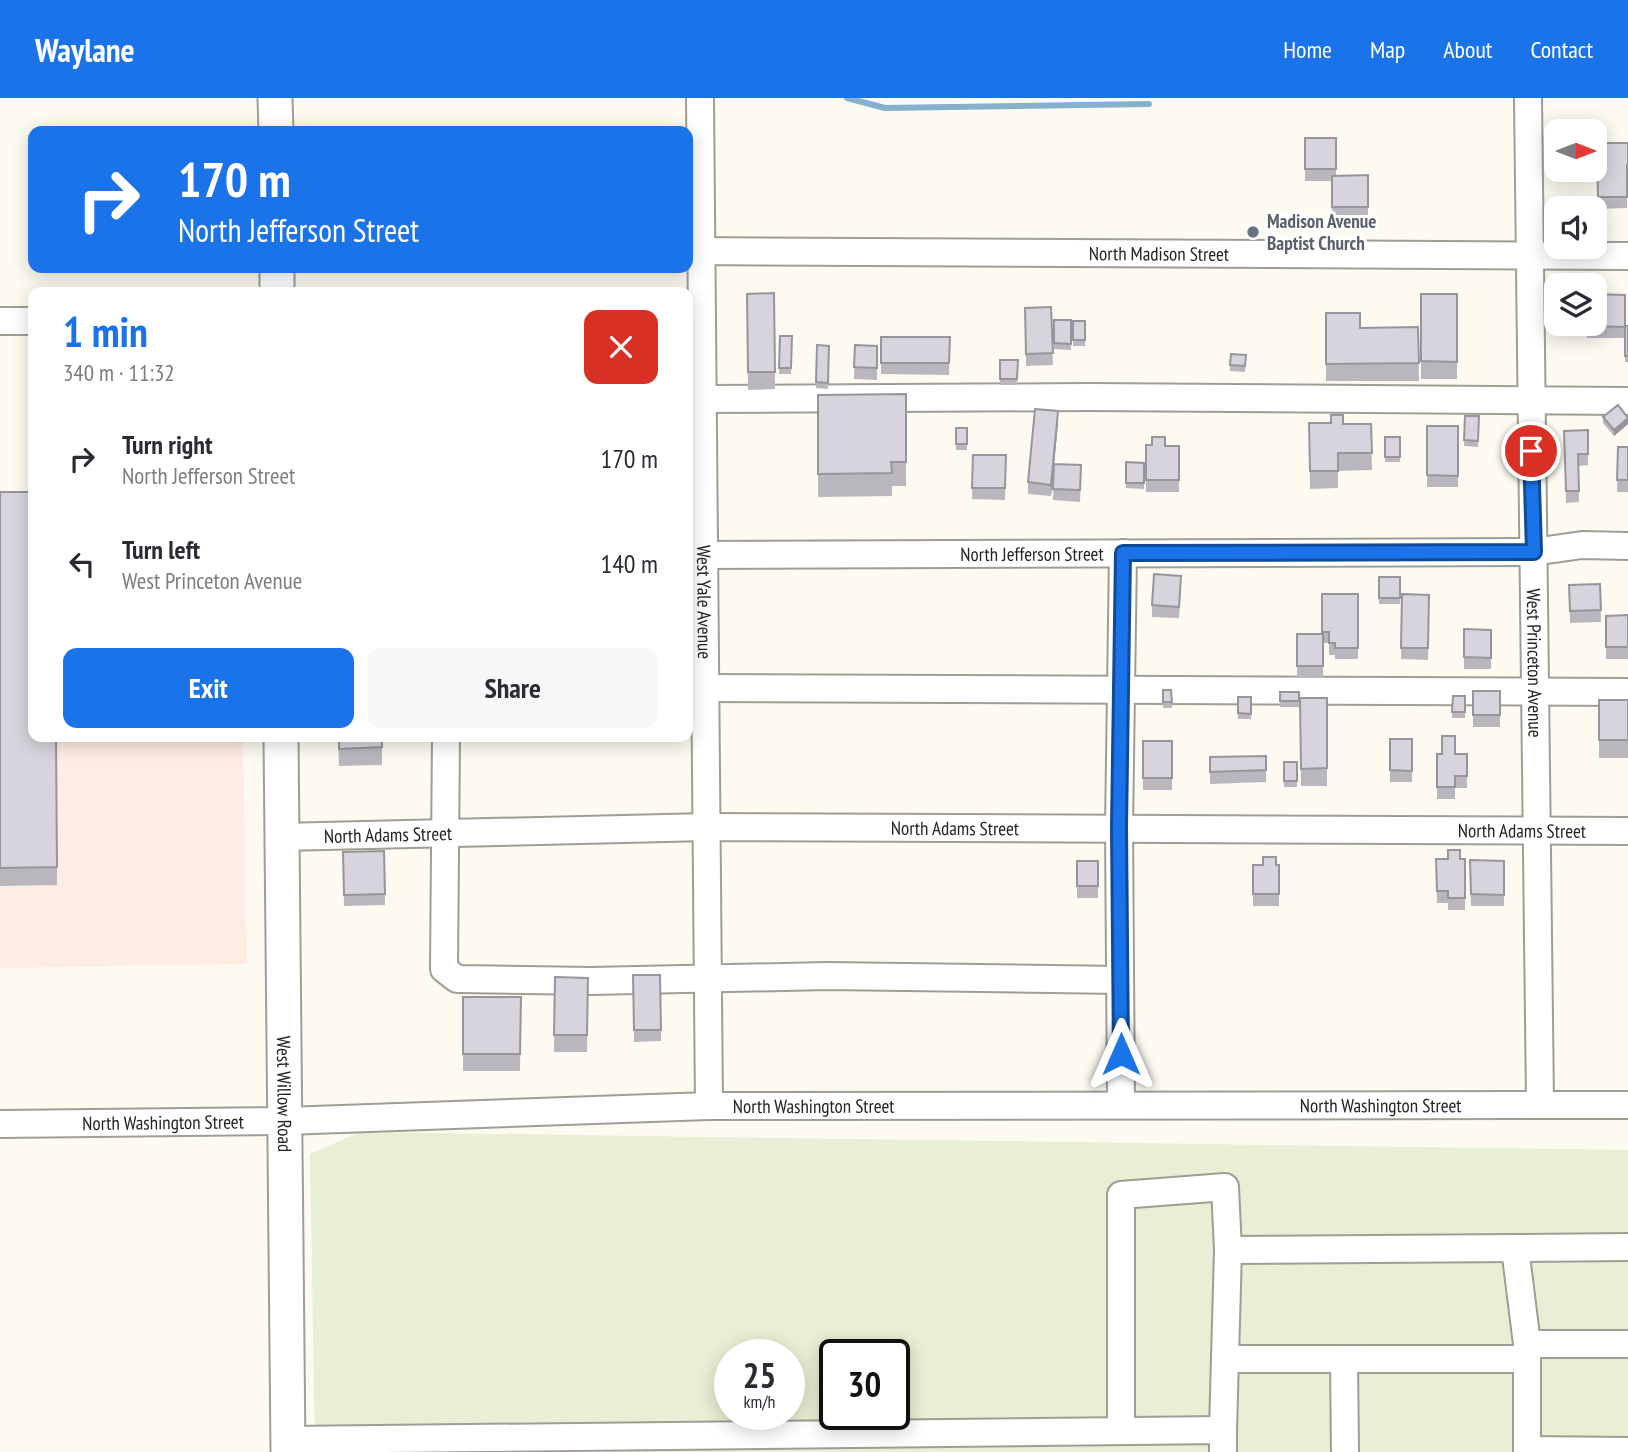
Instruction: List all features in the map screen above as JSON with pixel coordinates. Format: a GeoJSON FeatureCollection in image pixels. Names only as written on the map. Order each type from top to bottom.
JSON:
{"type":"FeatureCollection","features":[{"type":"Feature","properties":{"kind":"main road"},"geometry":{"type":"LineString","coordinates":[[275,98],[275,126]]}},
{"type":"Feature","properties":{"kind":"main road","name":"West Willow Road"},"geometry":{"type":"LineString","coordinates":[[281,742],[288,1446]]}},
{"type":"Feature","properties":{"kind":"street","name":"West Yale Avenue"},"geometry":{"type":"LineString","coordinates":[[700,98],[694,251],[703,399],[697,555],[707,827],[709,1106]]}},
{"type":"Feature","properties":{"kind":"street","name":"West Princeton Avenue"},"geometry":{"type":"LineString","coordinates":[[1528,98],[1539,1103]]}},
{"type":"Feature","properties":{"kind":"street","name":"North Madison Street"},"geometry":{"type":"LineString","coordinates":[[694,251],[1628,256]]}},
{"type":"Feature","properties":{"kind":"street"},"geometry":{"type":"LineString","coordinates":[[0,321],[28,321]]}},
{"type":"Feature","properties":{"kind":"street"},"geometry":{"type":"LineString","coordinates":[[703,399],[1090,397],[1628,401]]}},
{"type":"Feature","properties":{"kind":"street","name":"North Jefferson Street"},"geometry":{"type":"LineString","coordinates":[[697,555],[1534,552],[1581,545],[1628,546]]}},
{"type":"Feature","properties":{"kind":"street"},"geometry":{"type":"LineString","coordinates":[[1121,1103],[1119,827],[1123,553]]}},
{"type":"Feature","properties":{"kind":"street"},"geometry":{"type":"LineString","coordinates":[[700,691],[1120,689],[1628,692]]}},
{"type":"Feature","properties":{"kind":"street"},"geometry":{"type":"LineString","coordinates":[[446,742],[444,969],[449,975],[482,981],[708,978],[1120,979]]}},
{"type":"Feature","properties":{"kind":"street","name":"North Adams Street"},"geometry":{"type":"LineString","coordinates":[[281,837],[707,827],[1628,831]]}},
{"type":"Feature","properties":{"kind":"street","name":"North Washington Street"},"geometry":{"type":"LineString","coordinates":[[0,1124],[285,1121],[709,1106],[1121,1103],[1628,1105]]}},
{"type":"Feature","properties":{"kind":"street"},"geometry":{"type":"LineString","coordinates":[[288,1446],[399,1446],[837,1434],[1121,1431],[1223,1441],[1228,1250],[1225,1187],[1121,1195],[1121,1431]]}},
{"type":"Feature","properties":{"kind":"street"},"geometry":{"type":"LineString","coordinates":[[1228,1250],[1628,1247]]}},
{"type":"Feature","properties":{"kind":"street"},"geometry":{"type":"LineString","coordinates":[[1515,1248],[1527,1352],[1529,1451],[1628,1451]]}},
{"type":"Feature","properties":{"kind":"street"},"geometry":{"type":"LineString","coordinates":[[1225,1359],[1344,1359],[1527,1352],[1628,1344]]}},
{"type":"Feature","properties":{"kind":"street"},"geometry":{"type":"LineString","coordinates":[[1344,1359],[1345,1452]]}},
{"type":"Feature","properties":{"kind":"street"},"geometry":{"type":"LineString","coordinates":[[814,1452],[837,1434]]}},
{"type":"Feature","properties":{"kind":"shaded area"},"geometry":{"type":"Polygon","coordinates":[[[0,501],[28,501],[28,742],[243,742],[247,964],[0,968],[0,501]]]}},
{"type":"Feature","properties":{"kind":"green space"},"geometry":{"type":"Polygon","coordinates":[[[360,1132],[1628,1150],[1628,1452],[315,1452],[310,1154],[360,1132]]]}},
{"type":"Feature","properties":{"kind":"building"},"geometry":{"type":"Polygon","coordinates":[[[1305,138],[1336,138],[1336,169],[1305,169],[1305,138]]]}},
{"type":"Feature","properties":{"kind":"building"},"geometry":{"type":"Polygon","coordinates":[[[1607,143],[1628,143],[1627,197],[1598,196],[1598,182],[1607,182],[1607,143]]]}},
{"type":"Feature","properties":{"kind":"building"},"geometry":{"type":"Polygon","coordinates":[[[1368,175],[1368,207],[1332,207],[1332,176],[1368,175]]]}},
{"type":"Feature","properties":{"kind":"building"},"geometry":{"type":"Polygon","coordinates":[[[774,293],[775,372],[748,372],[747,294],[774,293]]]}},
{"type":"Feature","properties":{"kind":"building"},"geometry":{"type":"Polygon","coordinates":[[[1421,294],[1457,294],[1457,362],[1421,361],[1421,294]]]}},
{"type":"Feature","properties":{"kind":"building"},"geometry":{"type":"Polygon","coordinates":[[[1607,294],[1625,295],[1625,327],[1607,327],[1607,294]]]}},
{"type":"Feature","properties":{"kind":"building"},"geometry":{"type":"Polygon","coordinates":[[[1051,307],[1053,353],[1026,354],[1025,308],[1051,307]]]}},
{"type":"Feature","properties":{"kind":"building"},"geometry":{"type":"Polygon","coordinates":[[[1326,313],[1360,313],[1360,328],[1418,327],[1419,363],[1326,364],[1326,313]]]}},
{"type":"Feature","properties":{"kind":"building"},"geometry":{"type":"Polygon","coordinates":[[[1054,320],[1071,320],[1071,344],[1054,343],[1054,320]]]}},
{"type":"Feature","properties":{"kind":"building"},"geometry":{"type":"Polygon","coordinates":[[[1073,321],[1085,321],[1085,340],[1073,340],[1073,321]]]}},
{"type":"Feature","properties":{"kind":"building"},"geometry":{"type":"Polygon","coordinates":[[[1625,326],[1628,326],[1628,356],[1625,356],[1625,326]]]}},
{"type":"Feature","properties":{"kind":"building"},"geometry":{"type":"Polygon","coordinates":[[[780,336],[792,336],[791,368],[779,368],[780,336]]]}},
{"type":"Feature","properties":{"kind":"building"},"geometry":{"type":"Polygon","coordinates":[[[881,337],[950,337],[949,363],[881,363],[881,337]]]}},
{"type":"Feature","properties":{"kind":"building"},"geometry":{"type":"Polygon","coordinates":[[[817,345],[829,346],[828,383],[816,382],[817,345]]]}},
{"type":"Feature","properties":{"kind":"building"},"geometry":{"type":"Polygon","coordinates":[[[855,345],[877,346],[877,368],[854,367],[855,345]]]}},
{"type":"Feature","properties":{"kind":"building"},"geometry":{"type":"Polygon","coordinates":[[[1231,354],[1246,355],[1245,366],[1230,365],[1231,354]]]}},
{"type":"Feature","properties":{"kind":"building"},"geometry":{"type":"Polygon","coordinates":[[[1000,360],[1018,360],[1017,379],[1000,379],[1000,360]]]}},
{"type":"Feature","properties":{"kind":"building"},"geometry":{"type":"Polygon","coordinates":[[[906,394],[906,462],[891,462],[892,473],[818,474],[818,395],[906,394]]]}},
{"type":"Feature","properties":{"kind":"building"},"geometry":{"type":"Polygon","coordinates":[[[1618,405],[1628,418],[1614,430],[1603,417],[1618,405]]]}},
{"type":"Feature","properties":{"kind":"building"},"geometry":{"type":"Polygon","coordinates":[[[1035,409],[1058,411],[1051,485],[1028,482],[1035,409]]]}},
{"type":"Feature","properties":{"kind":"building"},"geometry":{"type":"Polygon","coordinates":[[[1331,415],[1343,415],[1343,424],[1371,424],[1372,453],[1338,453],[1338,471],[1310,471],[1309,423],[1331,423],[1331,415]]]}},
{"type":"Feature","properties":{"kind":"building"},"geometry":{"type":"Polygon","coordinates":[[[1465,416],[1479,416],[1478,441],[1464,440],[1465,416]]]}},
{"type":"Feature","properties":{"kind":"building"},"geometry":{"type":"Polygon","coordinates":[[[1427,426],[1458,426],[1458,476],[1427,475],[1427,426]]]}},
{"type":"Feature","properties":{"kind":"building"},"geometry":{"type":"Polygon","coordinates":[[[956,428],[967,428],[967,444],[956,444],[956,428]]]}},
{"type":"Feature","properties":{"kind":"building"},"geometry":{"type":"Polygon","coordinates":[[[1588,430],[1588,454],[1578,454],[1579,491],[1566,491],[1564,431],[1588,430]]]}},
{"type":"Feature","properties":{"kind":"building"},"geometry":{"type":"Polygon","coordinates":[[[1152,437],[1165,437],[1165,446],[1179,446],[1179,480],[1146,480],[1146,445],[1152,445],[1152,437]]]}},
{"type":"Feature","properties":{"kind":"building"},"geometry":{"type":"Polygon","coordinates":[[[1385,437],[1400,437],[1400,457],[1385,457],[1385,437]]]}},
{"type":"Feature","properties":{"kind":"building"},"geometry":{"type":"Polygon","coordinates":[[[1618,447],[1628,447],[1628,480],[1617,480],[1618,447]]]}},
{"type":"Feature","properties":{"kind":"building"},"geometry":{"type":"Polygon","coordinates":[[[973,455],[1006,455],[1005,488],[972,488],[973,455]]]}},
{"type":"Feature","properties":{"kind":"building"},"geometry":{"type":"Polygon","coordinates":[[[1126,462],[1144,463],[1144,483],[1126,483],[1126,462]]]}},
{"type":"Feature","properties":{"kind":"building"},"geometry":{"type":"Polygon","coordinates":[[[1054,464],[1081,465],[1080,490],[1053,489],[1054,464]]]}},
{"type":"Feature","properties":{"kind":"building"},"geometry":{"type":"Polygon","coordinates":[[[0,492],[28,492],[28,742],[56,742],[57,867],[0,868],[0,492]]]}},
{"type":"Feature","properties":{"kind":"building"},"geometry":{"type":"Polygon","coordinates":[[[1154,574],[1181,576],[1179,607],[1152,605],[1154,574]]]}},
{"type":"Feature","properties":{"kind":"building"},"geometry":{"type":"Polygon","coordinates":[[[1379,577],[1400,577],[1400,598],[1379,598],[1379,577]]]}},
{"type":"Feature","properties":{"kind":"building"},"geometry":{"type":"Polygon","coordinates":[[[1600,584],[1601,610],[1570,611],[1569,585],[1600,584]]]}},
{"type":"Feature","properties":{"kind":"building"},"geometry":{"type":"Polygon","coordinates":[[[1322,594],[1358,594],[1358,648],[1335,648],[1335,643],[1329,643],[1329,632],[1322,632],[1322,594]]]}},
{"type":"Feature","properties":{"kind":"building"},"geometry":{"type":"Polygon","coordinates":[[[1402,594],[1429,595],[1428,648],[1401,648],[1402,594]]]}},
{"type":"Feature","properties":{"kind":"building"},"geometry":{"type":"Polygon","coordinates":[[[1628,615],[1628,647],[1606,647],[1606,616],[1628,615]]]}},
{"type":"Feature","properties":{"kind":"building"},"geometry":{"type":"Polygon","coordinates":[[[1464,629],[1491,630],[1491,658],[1464,657],[1464,629]]]}},
{"type":"Feature","properties":{"kind":"building"},"geometry":{"type":"Polygon","coordinates":[[[1297,634],[1323,634],[1323,666],[1297,666],[1297,634]]]}},
{"type":"Feature","properties":{"kind":"building"},"geometry":{"type":"Polygon","coordinates":[[[1163,690],[1171,690],[1172,702],[1163,702],[1163,690]]]}},
{"type":"Feature","properties":{"kind":"building"},"geometry":{"type":"Polygon","coordinates":[[[1473,691],[1500,691],[1500,715],[1473,715],[1473,691]]]}},
{"type":"Feature","properties":{"kind":"building"},"geometry":{"type":"Polygon","coordinates":[[[1280,692],[1299,692],[1299,701],[1280,701],[1280,692]]]}},
{"type":"Feature","properties":{"kind":"building"},"geometry":{"type":"Polygon","coordinates":[[[1453,696],[1465,696],[1465,712],[1452,712],[1453,696]]]}},
{"type":"Feature","properties":{"kind":"building"},"geometry":{"type":"Polygon","coordinates":[[[1238,697],[1251,697],[1251,714],[1238,713],[1238,697]]]}},
{"type":"Feature","properties":{"kind":"building"},"geometry":{"type":"Polygon","coordinates":[[[1300,698],[1327,698],[1327,768],[1301,769],[1300,698]]]}},
{"type":"Feature","properties":{"kind":"building"},"geometry":{"type":"Polygon","coordinates":[[[1599,700],[1628,700],[1628,740],[1599,740],[1599,700]]]}},
{"type":"Feature","properties":{"kind":"building"},"geometry":{"type":"Polygon","coordinates":[[[1442,736],[1455,736],[1455,754],[1467,754],[1467,776],[1455,776],[1455,787],[1437,787],[1437,754],[1442,754],[1442,736]]]}},
{"type":"Feature","properties":{"kind":"building"},"geometry":{"type":"Polygon","coordinates":[[[1390,739],[1412,739],[1412,771],[1390,770],[1390,739]]]}},
{"type":"Feature","properties":{"kind":"building"},"geometry":{"type":"Polygon","coordinates":[[[1143,741],[1172,741],[1172,778],[1143,778],[1143,741]]]}},
{"type":"Feature","properties":{"kind":"building"},"geometry":{"type":"Polygon","coordinates":[[[339,742],[382,742],[382,747],[339,749],[339,742]]]}},
{"type":"Feature","properties":{"kind":"building"},"geometry":{"type":"Polygon","coordinates":[[[1266,756],[1266,770],[1210,772],[1210,757],[1266,756]]]}},
{"type":"Feature","properties":{"kind":"building"},"geometry":{"type":"Polygon","coordinates":[[[1284,762],[1297,762],[1297,781],[1284,781],[1284,762]]]}},
{"type":"Feature","properties":{"kind":"building"},"geometry":{"type":"Polygon","coordinates":[[[1448,850],[1460,850],[1460,859],[1465,859],[1465,898],[1448,898],[1448,891],[1437,891],[1436,859],[1448,859],[1448,850]]]}},
{"type":"Feature","properties":{"kind":"building"},"geometry":{"type":"Polygon","coordinates":[[[384,851],[385,894],[344,895],[343,852],[384,851]]]}},
{"type":"Feature","properties":{"kind":"building"},"geometry":{"type":"Polygon","coordinates":[[[1263,857],[1276,857],[1276,865],[1279,865],[1279,894],[1253,894],[1253,865],[1263,865],[1263,857]]]}},
{"type":"Feature","properties":{"kind":"building"},"geometry":{"type":"Polygon","coordinates":[[[1470,860],[1504,861],[1504,895],[1471,894],[1470,860]]]}},
{"type":"Feature","properties":{"kind":"building"},"geometry":{"type":"Polygon","coordinates":[[[1077,861],[1098,861],[1098,886],[1077,886],[1077,861]]]}},
{"type":"Feature","properties":{"kind":"building"},"geometry":{"type":"Polygon","coordinates":[[[633,975],[660,975],[661,1030],[634,1030],[633,975]]]}},
{"type":"Feature","properties":{"kind":"building"},"geometry":{"type":"Polygon","coordinates":[[[555,977],[588,978],[587,1035],[554,1035],[555,977]]]}},
{"type":"Feature","properties":{"kind":"building"},"geometry":{"type":"Polygon","coordinates":[[[463,997],[521,997],[520,1054],[463,1054],[463,997]]]}},
{"type":"Feature","properties":{"kind":"waterway"},"geometry":{"type":"LineString","coordinates":[[847,98],[885,108],[1149,104]]}},
{"type":"Feature","properties":{"kind":"place","name":"Madison Avenue Baptist Church"},"geometry":{"type":"Point","coordinates":[1253,232]}},
{"type":"Feature","properties":{"kind":"route"},"geometry":{"type":"LineString","coordinates":[[1121,1054],[1119,827],[1123,553],[1534,552],[1531,451]]}}]}
